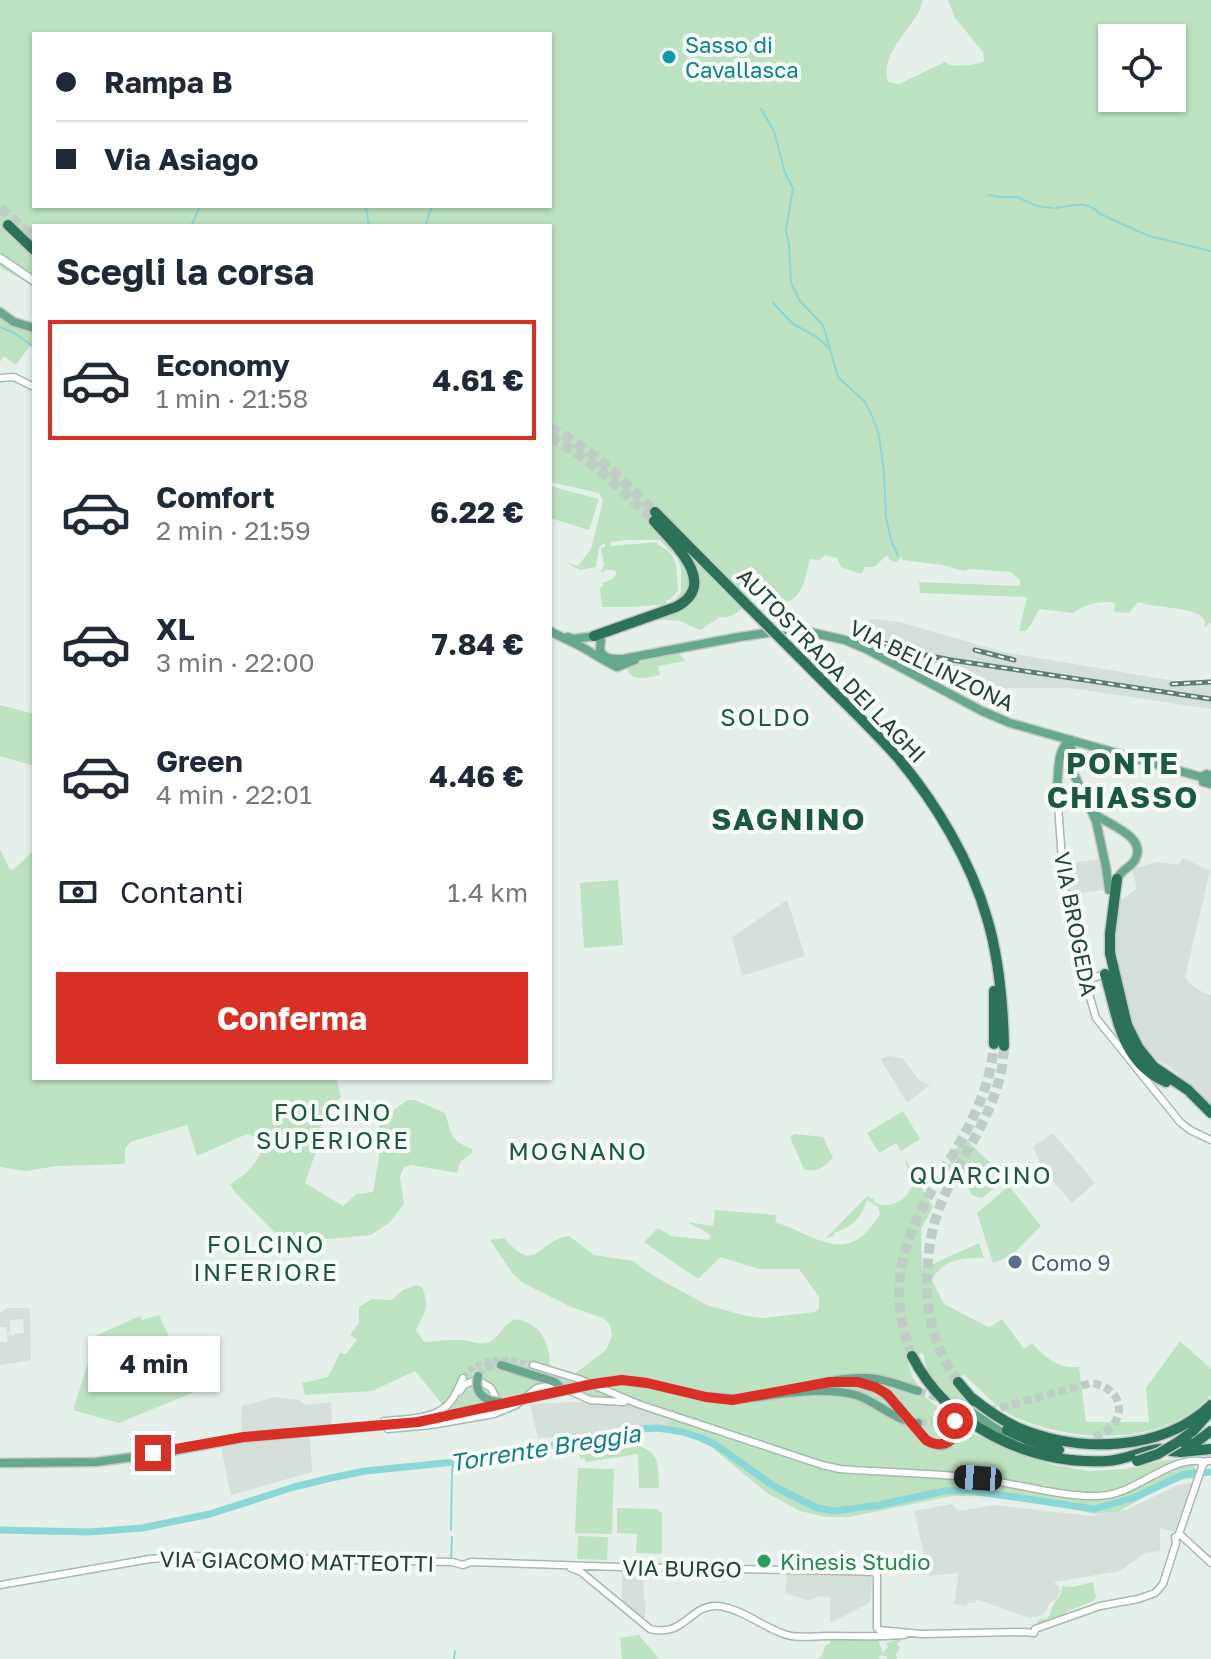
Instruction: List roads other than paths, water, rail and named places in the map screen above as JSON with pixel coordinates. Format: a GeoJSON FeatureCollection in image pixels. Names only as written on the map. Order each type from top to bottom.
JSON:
{"type":"FeatureCollection","features":[{"type":"Feature","properties":{"kind":"highway"},"geometry":{"type":"LineString","coordinates":[[8,225],[32,248]]}},
{"type":"Feature","properties":{"kind":"highway","name":"AUTOSTRADA DEI LAGHI"},"geometry":{"type":"LineString","coordinates":[[589,643],[678,607],[690,596],[694,579],[689,564],[653,516],[899,760],[928,799],[974,882],[987,918],[995,952],[999,1045]]}},
{"type":"Feature","properties":{"kind":"highway"},"geometry":{"type":"LineString","coordinates":[[1117,879],[1109,902],[1105,933],[1106,955],[1117,1007],[1130,1041],[1150,1069],[1168,1083]]}},
{"type":"Feature","properties":{"kind":"highway"},"geometry":{"type":"LineString","coordinates":[[1111,895],[1112,965],[1127,1025],[1145,1057],[1188,1090],[1211,1116]]}},
{"type":"Feature","properties":{"kind":"highway"},"geometry":{"type":"LineString","coordinates":[[1105,974],[1115,1015],[1127,1044],[1147,1071],[1190,1097],[1211,1116]]}},
{"type":"Feature","properties":{"kind":"highway"},"geometry":{"type":"LineString","coordinates":[[912,1356],[944,1402],[959,1415],[985,1433],[1050,1455],[1083,1460],[1118,1460],[1210,1440]]}},
{"type":"Feature","properties":{"kind":"highway"},"geometry":{"type":"LineString","coordinates":[[925,1378],[954,1413]]}},
{"type":"Feature","properties":{"kind":"highway"},"geometry":{"type":"LineString","coordinates":[[958,1382],[1001,1426],[1054,1449]]}},
{"type":"Feature","properties":{"kind":"highway"},"geometry":{"type":"LineString","coordinates":[[972,1398],[1021,1429],[1040,1436],[1096,1444],[1158,1436],[1195,1419],[1211,1405]]}},
{"type":"Feature","properties":{"kind":"highway"},"geometry":{"type":"LineString","coordinates":[[1011,1441],[1043,1458],[1078,1465],[1106,1466],[1158,1454],[1193,1431],[1211,1411]]}},
{"type":"Feature","properties":{"kind":"highway"},"geometry":{"type":"LineString","coordinates":[[1021,1429],[1059,1437],[1090,1438]]}},
{"type":"Feature","properties":{"kind":"highway"},"geometry":{"type":"LineString","coordinates":[[1011,1441],[1081,1454],[1106,1455],[1148,1445],[1171,1447],[1181,1452],[1210,1440]]}},
{"type":"Feature","properties":{"kind":"main road"},"geometry":{"type":"LineString","coordinates":[[0,258],[32,280]]}},
{"type":"Feature","properties":{"kind":"main road"},"geometry":{"type":"LineString","coordinates":[[0,312],[14,322],[32,327]]}},
{"type":"Feature","properties":{"kind":"main road"},"geometry":{"type":"LineString","coordinates":[[552,630],[589,643],[617,667],[622,662],[602,654],[601,640],[589,643]]}},
{"type":"Feature","properties":{"kind":"main road","name":"VIA BELLINZONA"},"geometry":{"type":"LineString","coordinates":[[622,662],[739,637],[801,630],[856,644],[1010,723],[1209,780]]}},
{"type":"Feature","properties":{"kind":"main road"},"geometry":{"type":"LineString","coordinates":[[589,643],[595,652],[600,649]]}},
{"type":"Feature","properties":{"kind":"main road"},"geometry":{"type":"LineString","coordinates":[[1050,734],[1061,749]]}},
{"type":"Feature","properties":{"kind":"main road"},"geometry":{"type":"LineString","coordinates":[[1064,799],[1058,785],[1061,749],[1071,740],[1071,765],[1092,811],[1111,895]]}},
{"type":"Feature","properties":{"kind":"main road"},"geometry":{"type":"LineString","coordinates":[[1072,755],[1080,747],[1092,746]]}},
{"type":"Feature","properties":{"kind":"main road"},"geometry":{"type":"LineString","coordinates":[[1058,785],[1065,776],[1077,782]]}},
{"type":"Feature","properties":{"kind":"main road"},"geometry":{"type":"LineString","coordinates":[[1064,799],[1074,795],[1077,782]]}},
{"type":"Feature","properties":{"kind":"main road"},"geometry":{"type":"LineString","coordinates":[[1064,799],[1085,798]]}},
{"type":"Feature","properties":{"kind":"main road"},"geometry":{"type":"LineString","coordinates":[[1092,811],[1136,842],[1135,860],[1117,879]]}},
{"type":"Feature","properties":{"kind":"main road"},"geometry":{"type":"LineString","coordinates":[[1101,846],[1107,837],[1125,833]]}},
{"type":"Feature","properties":{"kind":"main road"},"geometry":{"type":"LineString","coordinates":[[501,1365],[559,1386]]}},
{"type":"Feature","properties":{"kind":"main road"},"geometry":{"type":"LineString","coordinates":[[739,1399],[855,1378],[871,1378],[918,1391]]}},
{"type":"Feature","properties":{"kind":"main road"},"geometry":{"type":"LineString","coordinates":[[477,1379],[481,1395],[493,1401],[509,1402]]}},
{"type":"Feature","properties":{"kind":"main road"},"geometry":{"type":"LineString","coordinates":[[0,1465],[85,1463],[156,1454],[244,1437],[418,1422],[485,1412],[509,1402],[622,1380],[706,1397],[739,1399],[843,1392],[872,1402],[903,1420],[918,1423]]}},
{"type":"Feature","properties":{"kind":"main road"},"geometry":{"type":"LineString","coordinates":[[830,1382],[854,1381],[887,1394],[926,1440],[933,1444],[945,1444],[953,1438],[956,1430],[954,1413],[967,1409],[1011,1441]]}},
{"type":"Feature","properties":{"kind":"street"},"geometry":{"type":"LineString","coordinates":[[0,378],[14,377],[32,386]]}},
{"type":"Feature","properties":{"kind":"street","name":"VIA BROGEDA"},"geometry":{"type":"LineString","coordinates":[[1064,799],[1064,888],[1096,1018],[1180,1122],[1211,1140]]}},
{"type":"Feature","properties":{"kind":"street"},"geometry":{"type":"LineString","coordinates":[[1084,976],[1093,978],[1105,974]]}},
{"type":"Feature","properties":{"kind":"street"},"geometry":{"type":"LineString","coordinates":[[533,1365],[685,1421],[840,1469],[978,1478],[1086,1496],[1109,1496],[1180,1463],[1205,1463],[1163,1584],[1152,1595],[1100,1606],[1029,1631],[792,1636],[731,1609],[714,1605],[707,1606],[665,1632],[650,1629],[580,1567]]}},
{"type":"Feature","properties":{"kind":"street"},"geometry":{"type":"LineString","coordinates":[[451,1402],[463,1378]]}},
{"type":"Feature","properties":{"kind":"street"},"geometry":{"type":"LineString","coordinates":[[357,1427],[441,1411],[464,1385],[477,1379],[488,1385],[496,1398]]}},
{"type":"Feature","properties":{"kind":"street"},"geometry":{"type":"LineString","coordinates":[[485,1412],[499,1412],[537,1388],[550,1385],[591,1400],[638,1404]]}},
{"type":"Feature","properties":{"kind":"street"},"geometry":{"type":"LineString","coordinates":[[591,1400],[584,1392],[587,1387],[594,1386]]}},
{"type":"Feature","properties":{"kind":"street"},"geometry":{"type":"LineString","coordinates":[[591,1400],[599,1395],[594,1386]]}},
{"type":"Feature","properties":{"kind":"street"},"geometry":{"type":"LineString","coordinates":[[1181,1537],[1211,1563]]}},
{"type":"Feature","properties":{"kind":"street","name":"VIA GIACOMO MATTEOTTI"},"geometry":{"type":"LineString","coordinates":[[0,1585],[150,1559],[187,1556],[580,1567]]}},
{"type":"Feature","properties":{"kind":"street","name":"VIA BURGO"},"geometry":{"type":"LineString","coordinates":[[580,1567],[874,1572],[878,1579],[877,1628],[907,1634]]}},
{"type":"Feature","properties":{"kind":"waterway"},"geometry":{"type":"LineString","coordinates":[[761,109],[774,131],[785,173],[793,188],[786,230],[791,283],[800,301],[823,325],[838,377],[865,402],[872,416],[879,435],[886,517],[898,556]]}},
{"type":"Feature","properties":{"kind":"waterway"},"geometry":{"type":"LineString","coordinates":[[988,195],[1017,197],[1037,206],[1052,208]]}},
{"type":"Feature","properties":{"kind":"waterway"},"geometry":{"type":"LineString","coordinates":[[1056,208],[1090,206],[1100,214],[1149,236],[1211,251]]}},
{"type":"Feature","properties":{"kind":"waterway"},"geometry":{"type":"LineString","coordinates":[[192,224],[199,208]]}},
{"type":"Feature","properties":{"kind":"waterway"},"geometry":{"type":"LineString","coordinates":[[366,208],[369,224]]}},
{"type":"Feature","properties":{"kind":"waterway"},"geometry":{"type":"LineString","coordinates":[[426,224],[431,208]]}},
{"type":"Feature","properties":{"kind":"waterway"},"geometry":{"type":"LineString","coordinates":[[773,303],[793,324],[817,337],[830,349]]}},
{"type":"Feature","properties":{"kind":"waterway"},"geometry":{"type":"LineString","coordinates":[[0,327],[32,346]]}},
{"type":"Feature","properties":{"kind":"waterway","name":"Torrente Breggia"},"geometry":{"type":"LineString","coordinates":[[0,1530],[89,1532],[142,1528],[210,1514],[294,1487],[365,1471],[455,1462],[658,1428],[683,1432],[716,1445],[775,1487],[817,1508],[834,1511],[944,1491],[967,1490],[1094,1509],[1133,1498],[1185,1474],[1211,1472]]}},
{"type":"Feature","properties":{"kind":"waterway"},"geometry":{"type":"LineString","coordinates":[[451,1530],[452,1469],[455,1462]]}},
{"type":"Feature","properties":{"kind":"waterway"},"geometry":{"type":"LineString","coordinates":[[451,1561],[452,1537]]}},
{"type":"Feature","properties":{"kind":"waterway"},"geometry":{"type":"LineString","coordinates":[[454,1659],[455,1651]]}},
{"type":"Feature","properties":{"kind":"tunnel"},"geometry":{"type":"LineString","coordinates":[[0,208],[32,236]]}},
{"type":"Feature","properties":{"kind":"tunnel"},"geometry":{"type":"LineString","coordinates":[[552,429],[593,455],[655,512]]}},
{"type":"Feature","properties":{"kind":"tunnel"},"geometry":{"type":"LineString","coordinates":[[552,438],[590,463],[650,517]]}},
{"type":"Feature","properties":{"kind":"tunnel"},"geometry":{"type":"LineString","coordinates":[[912,1356],[900,1308],[901,1267],[912,1229],[970,1124],[985,1086],[994,1044]]}},
{"type":"Feature","properties":{"kind":"tunnel"},"geometry":{"type":"LineString","coordinates":[[958,1382],[935,1338],[929,1314],[930,1243],[943,1199],[990,1106],[1002,1067],[1004,1046]]}},
{"type":"Feature","properties":{"kind":"tunnel"},"geometry":{"type":"LineString","coordinates":[[463,1378],[486,1361],[504,1360],[533,1365]]}},
{"type":"Feature","properties":{"kind":"tunnel"},"geometry":{"type":"LineString","coordinates":[[478,1376],[486,1367],[501,1365]]}},
{"type":"Feature","properties":{"kind":"tunnel"},"geometry":{"type":"LineString","coordinates":[[918,1423],[996,1409],[1091,1383],[1112,1392],[1119,1409],[1112,1426],[1090,1438]]}},
{"type":"Feature","properties":{"kind":"tunnel"},"geometry":{"type":"LineString","coordinates":[[918,1391],[943,1399]]}},
{"type":"Feature","properties":{"kind":"railway"},"geometry":{"type":"LineString","coordinates":[[884,643],[951,660],[1211,699]]}},
{"type":"Feature","properties":{"kind":"railway"},"geometry":{"type":"LineString","coordinates":[[975,650],[1014,660]]}},
{"type":"Feature","properties":{"kind":"railway"},"geometry":{"type":"LineString","coordinates":[[1172,684],[1211,682]]}},
{"type":"Feature","properties":{"kind":"place","name":"Sasso di Cavallasca"},"geometry":{"type":"Point","coordinates":[669,57]}},
{"type":"Feature","properties":{"kind":"place","name":"Como 9"},"geometry":{"type":"Point","coordinates":[1015,1262]}},
{"type":"Feature","properties":{"kind":"place","name":"Kinesis Studio"},"geometry":{"type":"Point","coordinates":[764,1561]}},
{"type":"Feature","properties":{"kind":"district","name":"SOLDO"},"geometry":{"type":"Point","coordinates":[766,716]}},
{"type":"Feature","properties":{"kind":"district","name":"PONTE CHIASSO"},"geometry":{"type":"Point","coordinates":[1123,780]}},
{"type":"Feature","properties":{"kind":"district","name":"SAGNINO"},"geometry":{"type":"Point","coordinates":[789,819]}},
{"type":"Feature","properties":{"kind":"district","name":"FOLCINO SUPERIORE"},"geometry":{"type":"Point","coordinates":[333,1125]}},
{"type":"Feature","properties":{"kind":"district","name":"MOGNANO"},"geometry":{"type":"Point","coordinates":[578,1150]}},
{"type":"Feature","properties":{"kind":"district","name":"QUARCINO"},"geometry":{"type":"Point","coordinates":[981,1174]}},
{"type":"Feature","properties":{"kind":"district","name":"FOLCINO INFERIORE"},"geometry":{"type":"Point","coordinates":[266,1257]}}]}
